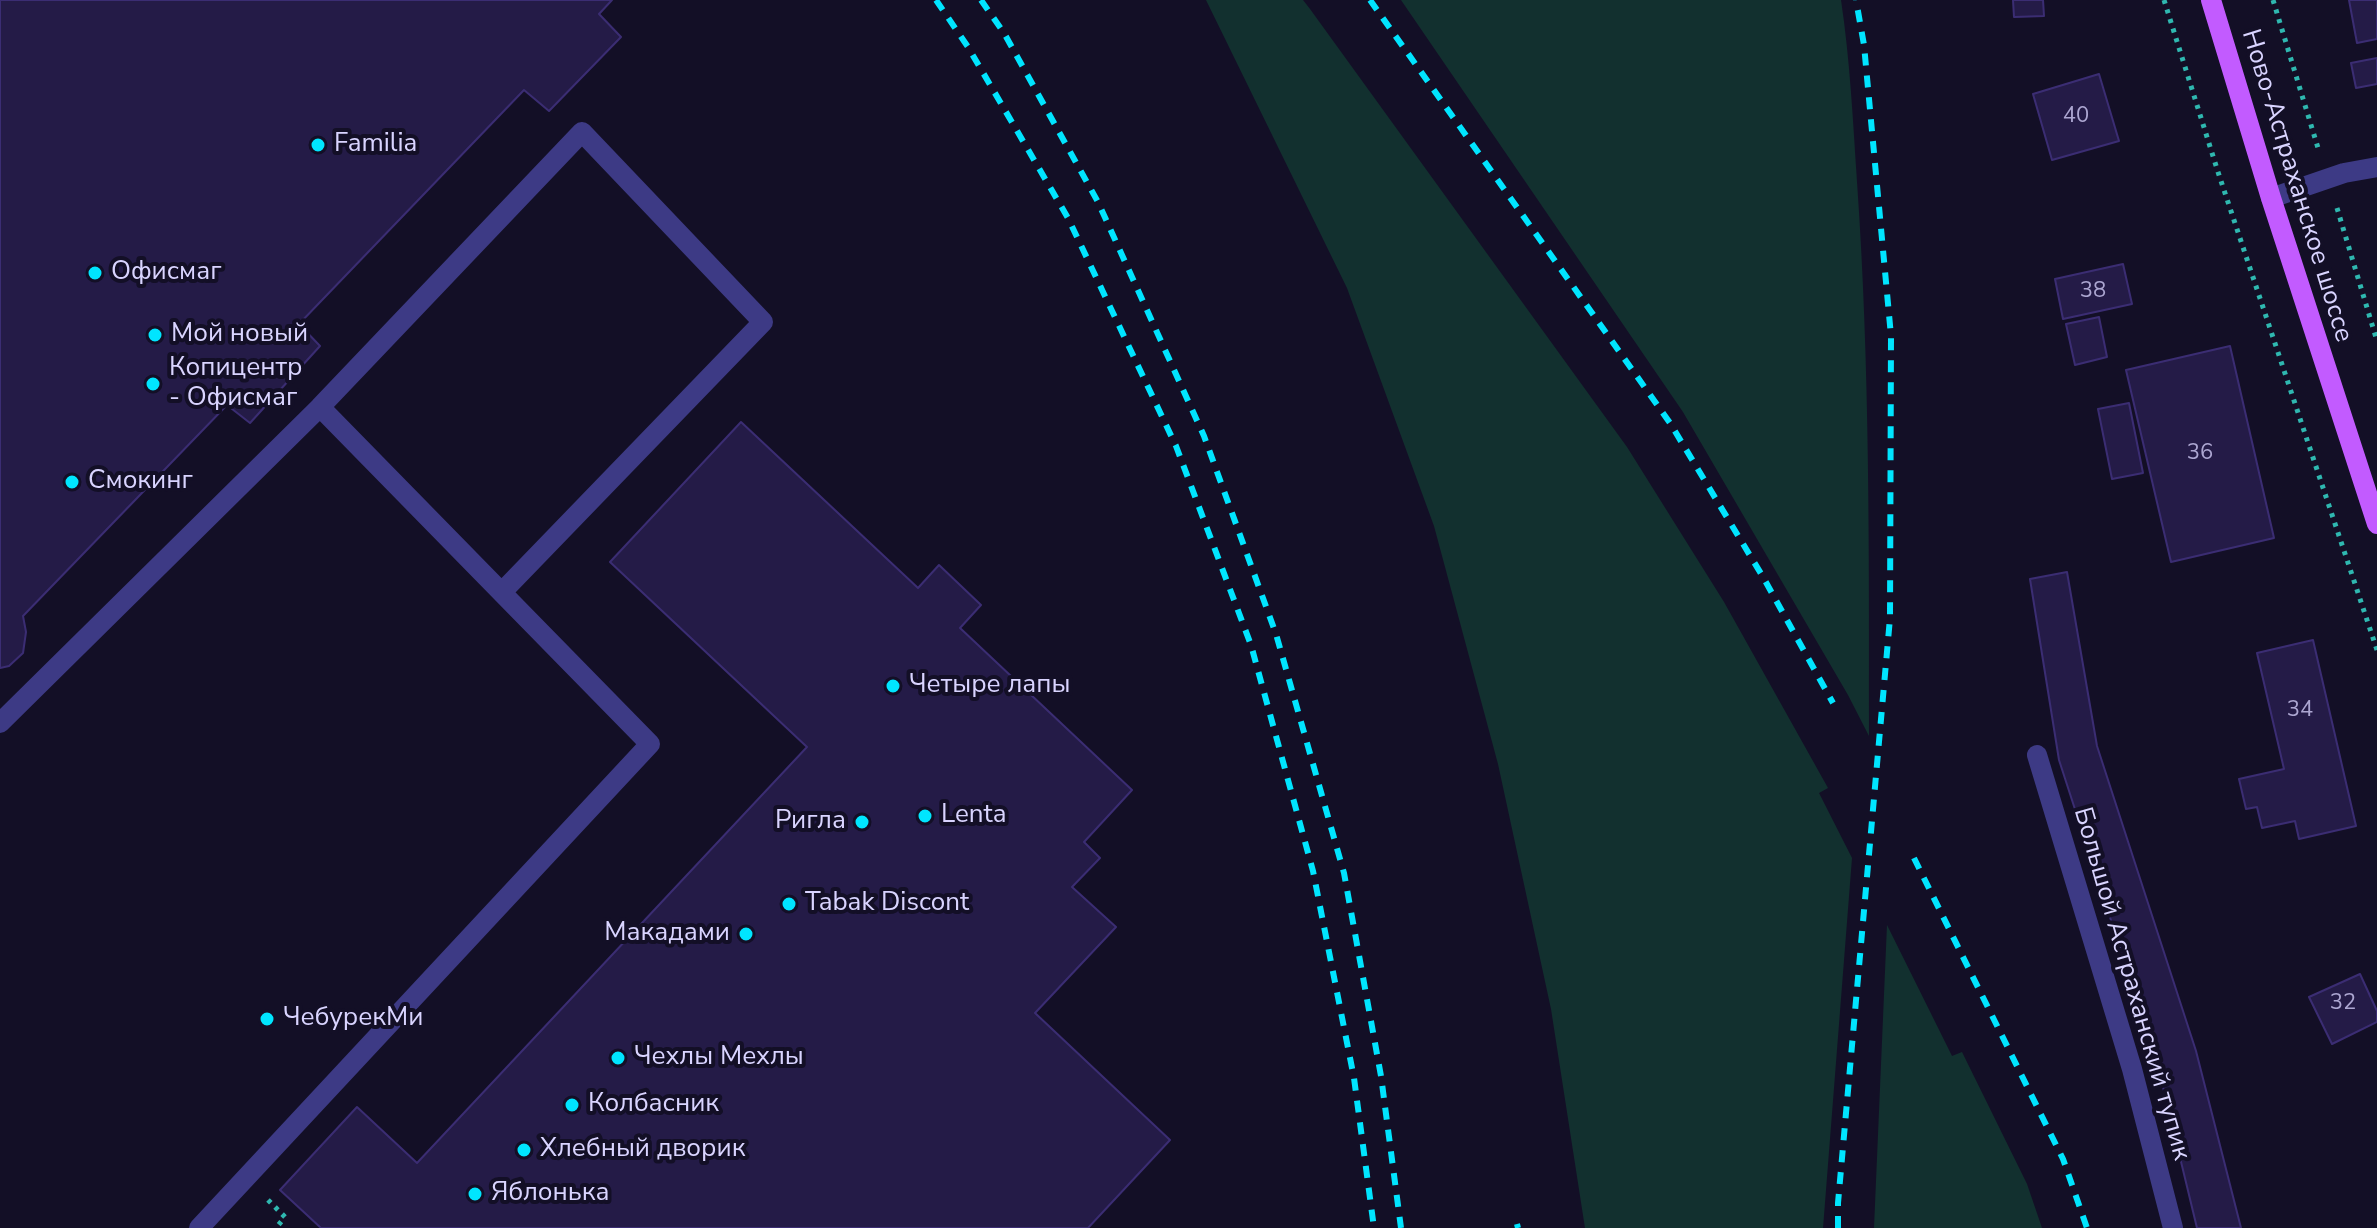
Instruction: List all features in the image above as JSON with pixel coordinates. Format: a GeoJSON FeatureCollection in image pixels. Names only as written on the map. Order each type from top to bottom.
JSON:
{"type":"FeatureCollection","features":[{"type":"Feature","properties":{"kind":"main road","name":"Ново-Астраханское шоссе"},"geometry":{"type":"LineString","coordinates":[[2211,0],[2271,198],[2377,524]]}},
{"type":"Feature","properties":{"kind":"street"},"geometry":{"type":"LineString","coordinates":[[0,723],[320,407],[582,132],[763,322],[502,592]]}},
{"type":"Feature","properties":{"kind":"street"},"geometry":{"type":"LineString","coordinates":[[2271,198],[2344,173],[2377,167]]}},
{"type":"Feature","properties":{"kind":"street"},"geometry":{"type":"LineString","coordinates":[[199,1228],[650,744],[320,407]]}},
{"type":"Feature","properties":{"kind":"street","name":"Большой Астраханский тупик"},"geometry":{"type":"LineString","coordinates":[[2037,755],[2132,1069],[2173,1228]]}},
{"type":"Feature","properties":{"kind":"path"},"geometry":{"type":"LineString","coordinates":[[2164,0],[2377,650]]}},
{"type":"Feature","properties":{"kind":"green space"},"geometry":{"type":"Polygon","coordinates":[[[1206,0],[1303,0],[1627,447],[1724,602],[1828,788],[1819,793],[1852,858],[1823,1228],[1585,1228],[1551,1009],[1498,764],[1434,526],[1347,288],[1206,0]]]}},
{"type":"Feature","properties":{"kind":"green space"},"geometry":{"type":"Polygon","coordinates":[[[1401,0],[1841,0],[1853,113],[1864,320],[1869,736],[1683,412],[1401,0]]]}},
{"type":"Feature","properties":{"kind":"green space"},"geometry":{"type":"Polygon","coordinates":[[[1887,925],[1952,1056],[1962,1052],[2027,1184],[2042,1228],[1874,1228],[1887,925]]]}},
{"type":"Feature","properties":{"kind":"building","name":"Мой новый"},"geometry":{"type":"Polygon","coordinates":[[[0,0],[612,0],[599,14],[621,37],[549,111],[524,90],[299,324],[320,346],[250,423],[227,405],[23,616],[26,632],[23,653],[9,666],[0,668],[0,0]]]}},
{"type":"Feature","properties":{"kind":"building"},"geometry":{"type":"Polygon","coordinates":[[[2013,0],[2043,0],[2044,16],[2014,17],[2013,0]]]}},
{"type":"Feature","properties":{"kind":"building"},"geometry":{"type":"Polygon","coordinates":[[[2349,0],[2377,0],[2377,39],[2357,43],[2349,0]]]}},
{"type":"Feature","properties":{"kind":"building"},"geometry":{"type":"Polygon","coordinates":[[[2377,58],[2377,84],[2356,88],[2351,63],[2377,58]]]}},
{"type":"Feature","properties":{"kind":"building"},"geometry":{"type":"Polygon","coordinates":[[[2099,74],[2119,141],[2052,160],[2033,94],[2099,74]]]}},
{"type":"Feature","properties":{"kind":"building"},"geometry":{"type":"Polygon","coordinates":[[[2123,264],[2132,304],[2063,319],[2055,279],[2123,264]]]}},
{"type":"Feature","properties":{"kind":"building"},"geometry":{"type":"Polygon","coordinates":[[[2099,317],[2107,357],[2075,365],[2066,324],[2099,317]]]}},
{"type":"Feature","properties":{"kind":"building"},"geometry":{"type":"Polygon","coordinates":[[[2230,346],[2274,538],[2171,562],[2126,370],[2230,346]]]}},
{"type":"Feature","properties":{"kind":"building"},"geometry":{"type":"Polygon","coordinates":[[[2129,403],[2143,473],[2112,479],[2098,409],[2129,403]]]}},
{"type":"Feature","properties":{"kind":"building","name":"Lenta"},"geometry":{"type":"Polygon","coordinates":[[[741,422],[918,588],[939,565],[981,605],[960,628],[1132,790],[1084,842],[1100,858],[1072,887],[1116,927],[1035,1013],[1170,1140],[1088,1228],[321,1228],[280,1190],[357,1107],[417,1163],[807,747],[610,562],[741,422]]]}},
{"type":"Feature","properties":{"kind":"building"},"geometry":{"type":"Polygon","coordinates":[[[2067,572],[2097,746],[2196,1051],[2241,1228],[2197,1228],[2157,1062],[2059,760],[2030,579],[2067,572]]]}},
{"type":"Feature","properties":{"kind":"building"},"geometry":{"type":"Polygon","coordinates":[[[2313,640],[2356,826],[2299,839],[2295,821],[2262,828],[2257,807],[2246,809],[2239,779],[2284,769],[2257,653],[2313,640]]]}},
{"type":"Feature","properties":{"kind":"building"},"geometry":{"type":"Polygon","coordinates":[[[2360,974],[2377,1011],[2377,1022],[2332,1044],[2309,997],[2360,974]]]}},
{"type":"Feature","properties":{"kind":"railway"},"geometry":{"type":"LineString","coordinates":[[936,0],[968,47],[1068,218],[1176,446],[1251,645],[1313,871],[1354,1078],[1374,1228]]}},
{"type":"Feature","properties":{"kind":"railway"},"geometry":{"type":"LineString","coordinates":[[981,0],[1004,33],[1098,202],[1204,436],[1276,634],[1344,873],[1381,1076],[1401,1228]]}},
{"type":"Feature","properties":{"kind":"railway"},"geometry":{"type":"LineString","coordinates":[[1370,0],[1670,423],[1763,577],[1833,703]]}},
{"type":"Feature","properties":{"kind":"railway"},"geometry":{"type":"LineString","coordinates":[[1838,1228],[1890,618],[1891,336],[1864,45],[1856,0]]}},
{"type":"Feature","properties":{"kind":"railway"},"geometry":{"type":"LineString","coordinates":[[1914,858],[2063,1159],[2087,1228]]}},
{"type":"Feature","properties":{"kind":"railway"},"geometry":{"type":"LineString","coordinates":[[1517,1224],[1518,1228]]}},
{"type":"Feature","properties":{"kind":"place","name":"Familia"},"geometry":{"type":"Point","coordinates":[318,145]}},
{"type":"Feature","properties":{"kind":"place","name":"Офисмаг"},"geometry":{"type":"Point","coordinates":[95,273]}},
{"type":"Feature","properties":{"kind":"place","name":"Мой новый"},"geometry":{"type":"Point","coordinates":[155,335]}},
{"type":"Feature","properties":{"kind":"place","name":"Копицентр - Офисмаг"},"geometry":{"type":"Point","coordinates":[153,384]}},
{"type":"Feature","properties":{"kind":"place","name":"Смокинг"},"geometry":{"type":"Point","coordinates":[72,482]}},
{"type":"Feature","properties":{"kind":"place","name":"Четыре лапы"},"geometry":{"type":"Point","coordinates":[893,686]}},
{"type":"Feature","properties":{"kind":"place","name":"Lenta"},"geometry":{"type":"Point","coordinates":[925,816]}},
{"type":"Feature","properties":{"kind":"place","name":"Ригла"},"geometry":{"type":"Point","coordinates":[862,822]}},
{"type":"Feature","properties":{"kind":"place","name":"Tabak Discont"},"geometry":{"type":"Point","coordinates":[789,904]}},
{"type":"Feature","properties":{"kind":"place","name":"Макадами"},"geometry":{"type":"Point","coordinates":[746,934]}},
{"type":"Feature","properties":{"kind":"place","name":"ЧебурекМи"},"geometry":{"type":"Point","coordinates":[267,1019]}},
{"type":"Feature","properties":{"kind":"place","name":"Чехлы Мехлы"},"geometry":{"type":"Point","coordinates":[618,1058]}},
{"type":"Feature","properties":{"kind":"place","name":"Колбасник"},"geometry":{"type":"Point","coordinates":[572,1105]}},
{"type":"Feature","properties":{"kind":"place","name":"Хлебный дворик"},"geometry":{"type":"Point","coordinates":[524,1150]}},
{"type":"Feature","properties":{"kind":"place","name":"Яблонька"},"geometry":{"type":"Point","coordinates":[475,1194]}}]}
